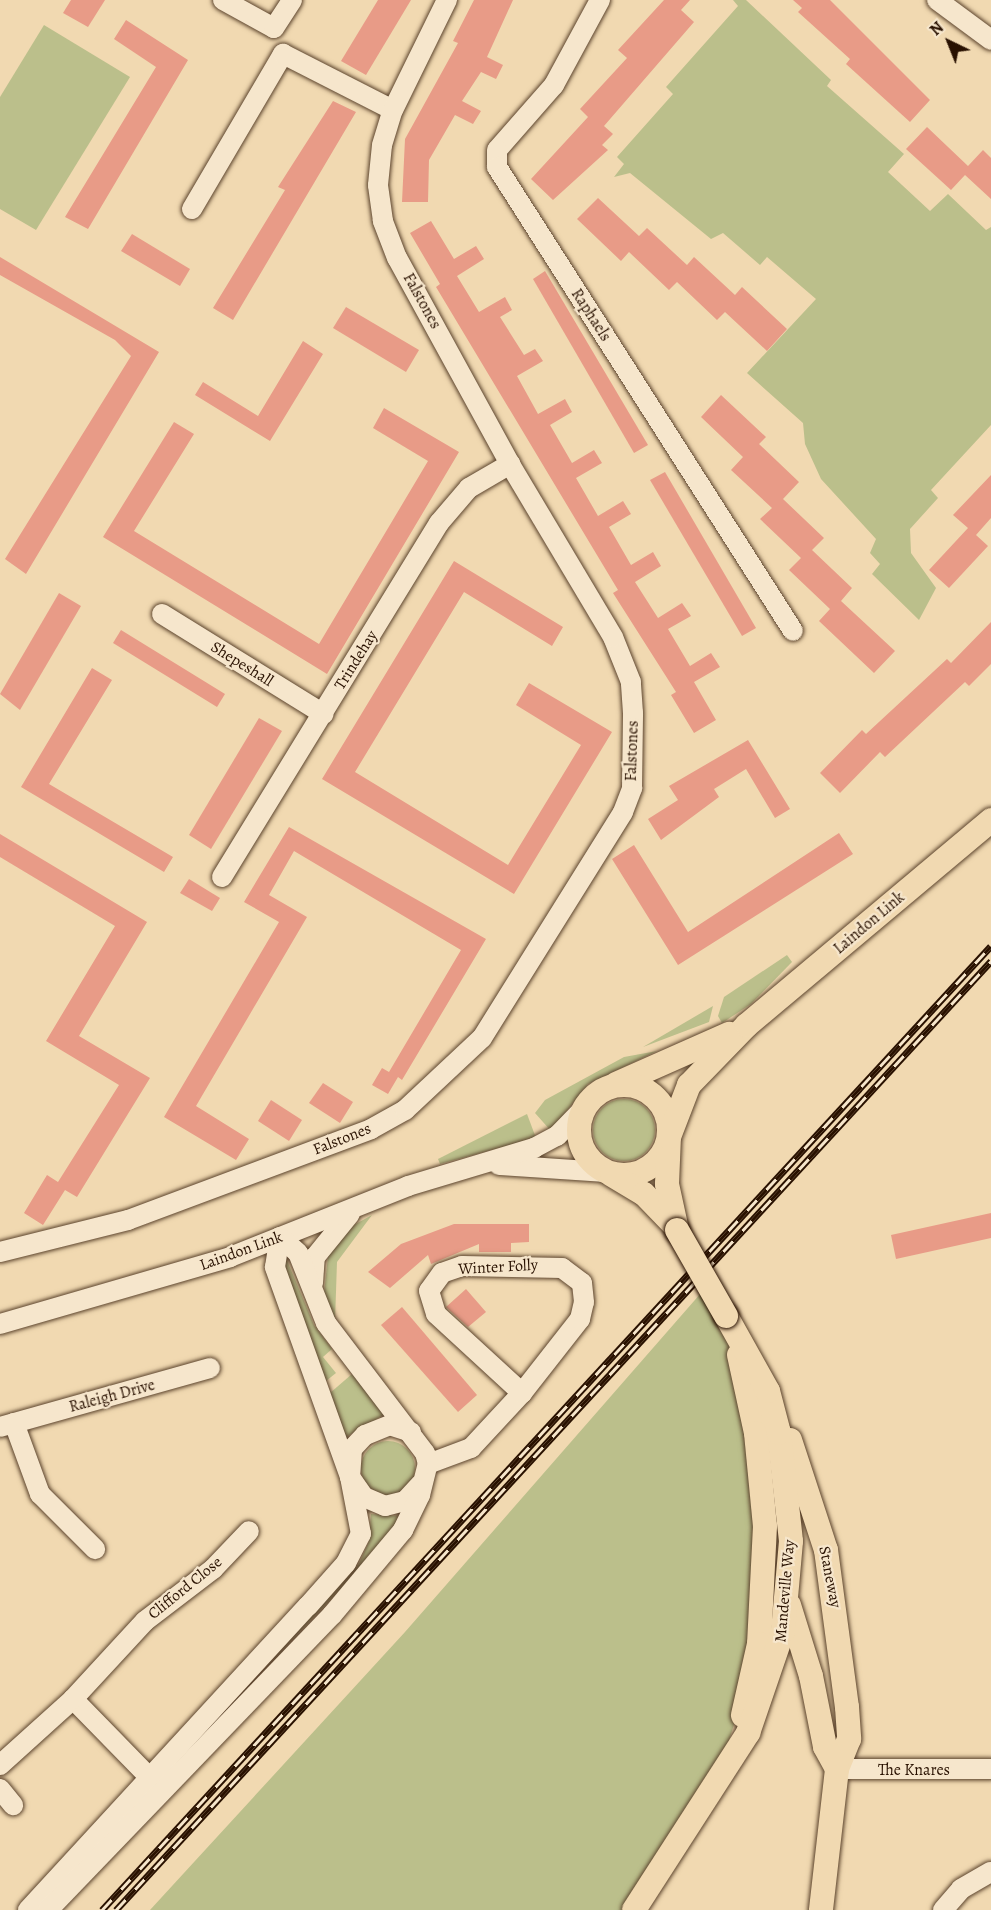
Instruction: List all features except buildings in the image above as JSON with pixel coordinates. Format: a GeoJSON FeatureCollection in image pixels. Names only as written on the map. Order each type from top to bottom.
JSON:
{"type":"FeatureCollection","features":[{"type":"Feature","properties":{"kind":"main road","name":"Laindon Link"},"geometry":{"type":"LineString","coordinates":[[669,1137],[682,1094],[747,1025],[991,820]]}},
{"type":"Feature","properties":{"kind":"main road","name":"Laindon Link"},"geometry":{"type":"LineString","coordinates":[[608,1088],[747,1025]]}},
{"type":"Feature","properties":{"kind":"main road"},"geometry":{"type":"LineString","coordinates":[[635,1086],[656,1097],[668,1121],[669,1137],[648,1167],[608,1174],[583,1148],[582,1110],[608,1088],[635,1086]]}},
{"type":"Feature","properties":{"kind":"main road","name":"Mandeville Way"},"geometry":{"type":"LineString","coordinates":[[669,1137],[667,1184],[677,1230]]}},
{"type":"Feature","properties":{"kind":"main road","name":"Mandeville Way"},"geometry":{"type":"LineString","coordinates":[[608,1174],[654,1202],[677,1230],[768,1391],[789,1504],[787,1601],[780,1649],[761,1707],[713,1792],[634,1910]]}},
{"type":"Feature","properties":{"kind":"main road","name":"Mandeville Way"},"geometry":{"type":"LineString","coordinates":[[713,1792],[738,1729],[755,1665],[765,1526],[750,1399],[726,1316]]}},
{"type":"Feature","properties":{"kind":"main road","name":"Staneway"},"geometry":{"type":"LineString","coordinates":[[768,1391],[802,1472],[828,1560],[849,1739],[837,1769],[821,1910]]}},
{"type":"Feature","properties":{"kind":"main road"},"geometry":{"type":"LineString","coordinates":[[765,1526],[811,1677],[825,1747],[837,1769]]}},
{"type":"Feature","properties":{"kind":"street"},"geometry":{"type":"LineString","coordinates":[[223,0],[274,28],[283,54],[393,110]]}},
{"type":"Feature","properties":{"kind":"street"},"geometry":{"type":"LineString","coordinates":[[274,28],[291,0]]}},
{"type":"Feature","properties":{"kind":"street","name":"Falstones"},"geometry":{"type":"LineString","coordinates":[[0,1252],[128,1220],[371,1129],[435,1088],[482,1038],[516,987],[623,812],[632,788],[631,682],[613,637],[510,464],[398,258],[383,221],[378,185],[393,110],[447,0]]}},
{"type":"Feature","properties":{"kind":"street","name":"Raphaels"},"geometry":{"type":"LineString","coordinates":[[600,0],[554,85],[497,150],[497,167],[793,631]]}},
{"type":"Feature","properties":{"kind":"street"},"geometry":{"type":"LineString","coordinates":[[937,0],[991,40]]}},
{"type":"Feature","properties":{"kind":"street"},"geometry":{"type":"LineString","coordinates":[[192,209],[283,54]]}},
{"type":"Feature","properties":{"kind":"street","name":"Trindehay"},"geometry":{"type":"LineString","coordinates":[[222,877],[453,504],[510,464]]}},
{"type":"Feature","properties":{"kind":"street","name":"Shepeshall"},"geometry":{"type":"LineString","coordinates":[[162,614],[323,714]]}},
{"type":"Feature","properties":{"kind":"street","name":"Laindon Link"},"geometry":{"type":"LineString","coordinates":[[0,1324],[230,1257],[368,1202],[546,1143],[582,1110]]}},
{"type":"Feature","properties":{"kind":"street","name":"Laindon Link"},"geometry":{"type":"LineString","coordinates":[[478,1165],[608,1174]]}},
{"type":"Feature","properties":{"kind":"street"},"geometry":{"type":"LineString","coordinates":[[316,1303],[315,1257],[332,1230],[368,1202]]}},
{"type":"Feature","properties":{"kind":"street"},"geometry":{"type":"LineString","coordinates":[[28,1910],[147,1776],[350,1556],[362,1521],[350,1477],[279,1282],[273,1252],[280,1237],[298,1253],[316,1303],[343,1348],[411,1432],[427,1471],[413,1514],[377,1563],[48,1910]]}},
{"type":"Feature","properties":{"kind":"street"},"geometry":{"type":"LineString","coordinates":[[230,1257],[261,1259],[279,1282]]}},
{"type":"Feature","properties":{"kind":"street","name":"Winter Folly"},"geometry":{"type":"LineString","coordinates":[[427,1471],[471,1448],[522,1394],[580,1318],[582,1283],[562,1268],[538,1263],[462,1266],[442,1273],[429,1291],[436,1314],[522,1394]]}},
{"type":"Feature","properties":{"kind":"street","name":"Raleigh Drive"},"geometry":{"type":"LineString","coordinates":[[95,1550],[40,1494],[7,1425],[210,1368]]}},
{"type":"Feature","properties":{"kind":"street"},"geometry":{"type":"LineString","coordinates":[[411,1432],[390,1425],[364,1434],[352,1449],[350,1477],[364,1497],[384,1506],[405,1501],[427,1471]]}},
{"type":"Feature","properties":{"kind":"street","name":"Clifford Close"},"geometry":{"type":"LineString","coordinates":[[0,1765],[73,1699],[145,1621],[213,1569],[249,1530]]}},
{"type":"Feature","properties":{"kind":"street"},"geometry":{"type":"LineString","coordinates":[[73,1699],[163,1791]]}},
{"type":"Feature","properties":{"kind":"street","name":"The Knares"},"geometry":{"type":"LineString","coordinates":[[837,1769],[991,1769]]}},
{"type":"Feature","properties":{"kind":"street"},"geometry":{"type":"LineString","coordinates":[[0,1789],[13,1805]]}},
{"type":"Feature","properties":{"kind":"street"},"geometry":{"type":"LineString","coordinates":[[943,1910],[961,1889],[991,1872]]}},
{"type":"Feature","properties":{"kind":"green space"},"geometry":{"type":"Polygon","coordinates":[[[733,0],[746,0],[831,80],[827,86],[904,154],[888,172],[930,211],[948,194],[986,230],[991,227],[991,425],[931,490],[938,498],[910,529],[911,553],[936,588],[919,620],[872,574],[880,564],[870,553],[876,539],[821,479],[805,444],[803,423],[747,373],[816,299],[767,257],[760,265],[723,233],[711,239],[630,173],[614,177],[624,164],[617,157],[673,94],[666,87],[738,6],[733,0]]]}},
{"type":"Feature","properties":{"kind":"green space"},"geometry":{"type":"Polygon","coordinates":[[[44,25],[130,77],[36,230],[0,209],[0,97],[44,25]]]}},
{"type":"Feature","properties":{"kind":"green space"},"geometry":{"type":"Polygon","coordinates":[[[787,955],[792,962],[751,1004],[722,1023],[718,1016],[724,997],[787,955]]]}},
{"type":"Feature","properties":{"kind":"green space"},"geometry":{"type":"Polygon","coordinates":[[[713,1006],[709,1022],[643,1047],[713,1006]]]}},
{"type":"Feature","properties":{"kind":"green space"},"geometry":{"type":"Polygon","coordinates":[[[657,1051],[588,1084],[551,1131],[535,1113],[545,1100],[624,1057],[657,1051]]]}},
{"type":"Feature","properties":{"kind":"green space"},"geometry":{"type":"Polygon","coordinates":[[[618,1099],[630,1099],[646,1108],[653,1118],[655,1130],[653,1142],[646,1152],[630,1161],[618,1161],[607,1156],[598,1147],[593,1136],[593,1124],[598,1113],[607,1104],[618,1099]]]}},
{"type":"Feature","properties":{"kind":"green space"},"geometry":{"type":"Polygon","coordinates":[[[527,1114],[536,1138],[440,1164],[438,1159],[527,1114]]]}},
{"type":"Feature","properties":{"kind":"green space"},"geometry":{"type":"Polygon","coordinates":[[[372,1215],[337,1262],[335,1322],[324,1294],[328,1256],[354,1225],[372,1215]]]}},
{"type":"Feature","properties":{"kind":"green space"},"geometry":{"type":"Polygon","coordinates":[[[286,1258],[314,1325],[332,1349],[323,1357],[336,1373],[326,1381],[283,1265],[286,1258]]]}},
{"type":"Feature","properties":{"kind":"green space"},"geometry":{"type":"Polygon","coordinates":[[[708,1285],[746,1376],[759,1644],[713,1792],[634,1910],[150,1910],[405,1632],[708,1285]]]}},
{"type":"Feature","properties":{"kind":"green space"},"geometry":{"type":"Polygon","coordinates":[[[352,1374],[385,1414],[346,1437],[330,1393],[352,1374]]]}},
{"type":"Feature","properties":{"kind":"green space"},"geometry":{"type":"Polygon","coordinates":[[[383,1441],[393,1441],[403,1445],[411,1453],[415,1468],[411,1483],[403,1491],[393,1495],[383,1495],[373,1491],[365,1483],[361,1473],[361,1463],[365,1453],[373,1445],[383,1441]]]}},
{"type":"Feature","properties":{"kind":"green space"},"geometry":{"type":"Polygon","coordinates":[[[371,1514],[401,1516],[364,1565],[234,1699],[359,1564],[369,1541],[371,1514]]]}},
{"type":"Feature","properties":{"kind":"railway"},"geometry":{"type":"LineString","coordinates":[[102,1910],[991,946]]}},
{"type":"Feature","properties":{"kind":"railway"},"geometry":{"type":"LineString","coordinates":[[116,1910],[991,961]]}}]}
